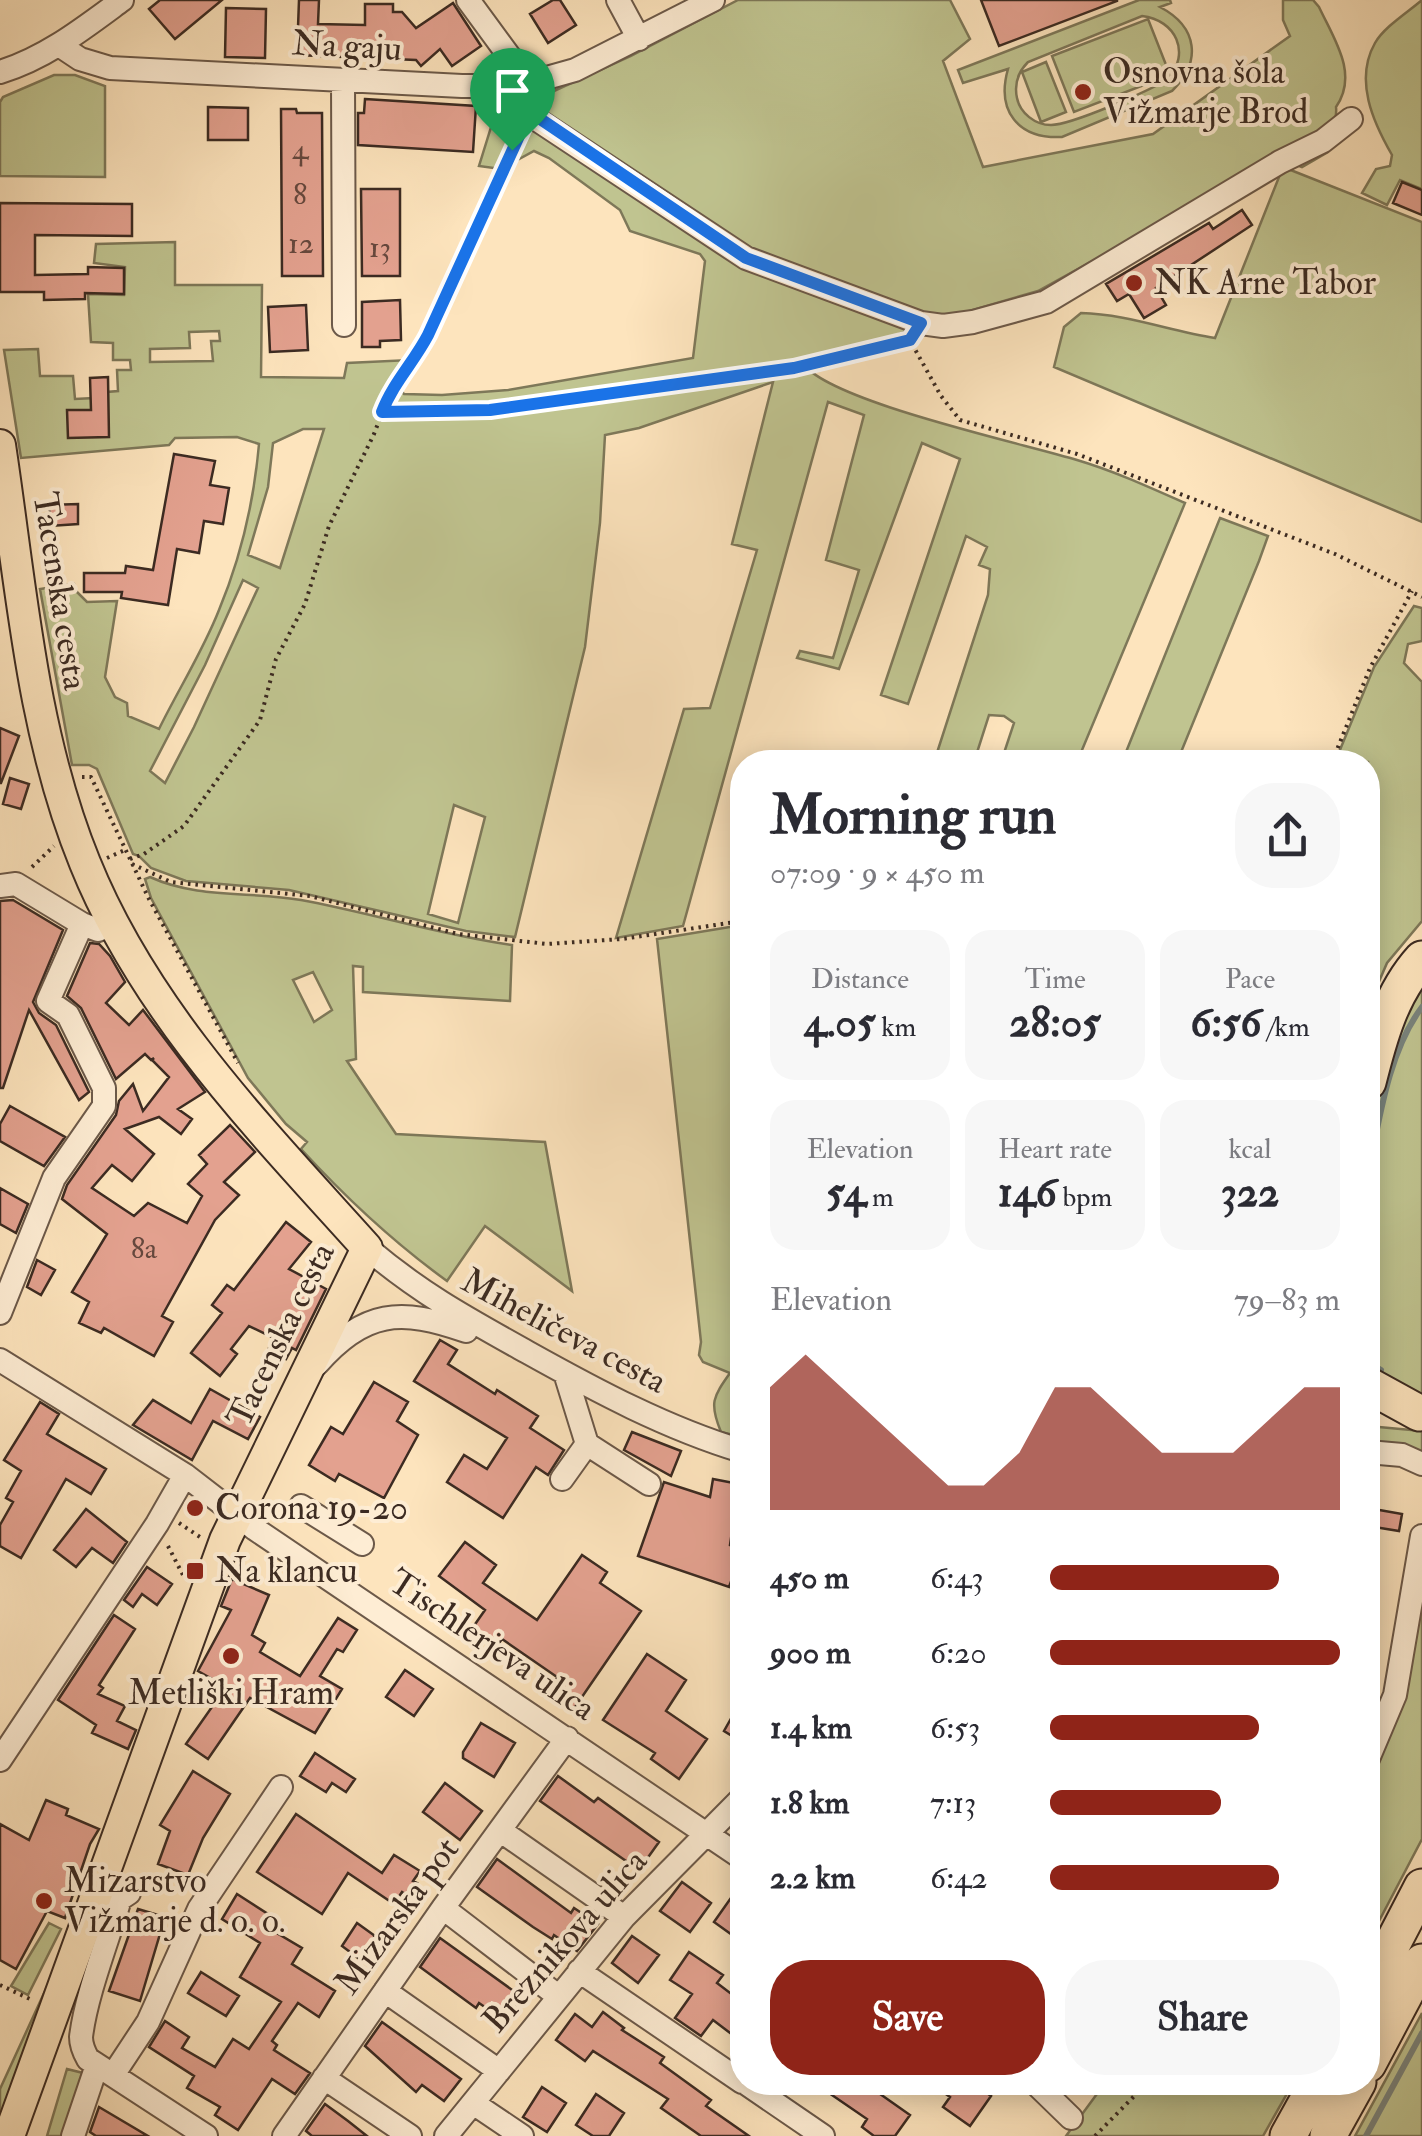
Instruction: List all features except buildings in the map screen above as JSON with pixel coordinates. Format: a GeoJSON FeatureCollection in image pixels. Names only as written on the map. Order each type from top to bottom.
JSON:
{"type":"FeatureCollection","features":[{"type":"Feature","properties":{"kind":"highway"},"geometry":{"type":"LineString","coordinates":[[1380,1035],[1394,1002],[1422,958]]}},
{"type":"Feature","properties":{"kind":"highway"},"geometry":{"type":"LineString","coordinates":[[1380,1391],[1421,1413]]}},
{"type":"Feature","properties":{"kind":"highway"},"geometry":{"type":"LineString","coordinates":[[1380,1968],[1422,1886]]}},
{"type":"Feature","properties":{"kind":"highway"},"geometry":{"type":"LineString","coordinates":[[1380,2041],[1422,1962]]}},
{"type":"Feature","properties":{"kind":"highway"},"geometry":{"type":"LineString","coordinates":[[1288,2136],[1311,2095]]}},
{"type":"Feature","properties":{"kind":"highway"},"geometry":{"type":"LineString","coordinates":[[1328,2136],[1351,2095]]}},
{"type":"Feature","properties":{"kind":"main road","name":"Tacenska cesta"},"geometry":{"type":"LineString","coordinates":[[0,446],[40,709],[57,780],[84,861],[114,924],[151,985],[230,1094],[367,1248],[236,1514],[9,2136]]}},
{"type":"Feature","properties":{"kind":"street"},"geometry":{"type":"LineString","coordinates":[[0,72],[58,46],[122,0]]}},
{"type":"Feature","properties":{"kind":"street"},"geometry":{"type":"LineString","coordinates":[[468,0],[512,60],[521,104],[530,112],[746,258],[921,323],[943,326],[1046,302],[1280,162],[1323,141],[1350,119]]}},
{"type":"Feature","properties":{"kind":"street"},"geometry":{"type":"LineString","coordinates":[[618,0],[638,39]]}},
{"type":"Feature","properties":{"kind":"street","name":"Na gaju"},"geometry":{"type":"LineString","coordinates":[[58,46],[80,60],[110,68],[518,86],[575,70],[713,0]]}},
{"type":"Feature","properties":{"kind":"street"},"geometry":{"type":"LineString","coordinates":[[342,81],[344,324]]}},
{"type":"Feature","properties":{"kind":"street"},"geometry":{"type":"LineString","coordinates":[[0,886],[16,884],[98,930],[114,924]]}},
{"type":"Feature","properties":{"kind":"street"},"geometry":{"type":"LineString","coordinates":[[0,1313],[54,1178],[104,1106],[104,1088],[68,1015],[48,1001],[82,924]]}},
{"type":"Feature","properties":{"kind":"street","name":"Miheličeva cesta"},"geometry":{"type":"LineString","coordinates":[[367,1248],[436,1302],[526,1352],[664,1424],[730,1447]]}},
{"type":"Feature","properties":{"kind":"street"},"geometry":{"type":"LineString","coordinates":[[305,1378],[350,1332],[387,1317],[428,1318],[526,1352]]}},
{"type":"Feature","properties":{"kind":"street","name":"Tischlerjeva ulica"},"geometry":{"type":"LineString","coordinates":[[4,1372],[185,1475],[298,1557],[730,1850]]}},
{"type":"Feature","properties":{"kind":"street"},"geometry":{"type":"LineString","coordinates":[[565,1373],[587,1444],[650,1484]]}},
{"type":"Feature","properties":{"kind":"street"},"geometry":{"type":"LineString","coordinates":[[1380,1408],[1421,1413]]}},
{"type":"Feature","properties":{"kind":"street"},"geometry":{"type":"LineString","coordinates":[[562,1479],[587,1444]]}},
{"type":"Feature","properties":{"kind":"street"},"geometry":{"type":"LineString","coordinates":[[1380,1453],[1402,1455],[1422,1464]]}},
{"type":"Feature","properties":{"kind":"street"},"geometry":{"type":"LineString","coordinates":[[0,1760],[185,1475]]}},
{"type":"Feature","properties":{"kind":"street"},"geometry":{"type":"LineString","coordinates":[[298,1557],[311,1512],[362,1544]]}},
{"type":"Feature","properties":{"kind":"street"},"geometry":{"type":"LineString","coordinates":[[1380,1731],[1395,1696],[1422,1536]]}},
{"type":"Feature","properties":{"kind":"street","name":"Mizarska pot"},"geometry":{"type":"LineString","coordinates":[[284,2136],[567,1738]]}},
{"type":"Feature","properties":{"kind":"street"},"geometry":{"type":"LineString","coordinates":[[73,2136],[105,2070],[148,2022],[200,1909],[281,1787]]}},
{"type":"Feature","properties":{"kind":"street","name":"Breznikova ulica"},"geometry":{"type":"LineString","coordinates":[[446,2136],[624,1917],[730,1811]]}},
{"type":"Feature","properties":{"kind":"street"},"geometry":{"type":"LineString","coordinates":[[502,1830],[624,1917]]}},
{"type":"Feature","properties":{"kind":"street"},"geometry":{"type":"LineString","coordinates":[[129,1893],[120,1899],[81,2037],[88,2059],[206,2136]]}},
{"type":"Feature","properties":{"kind":"street"},"geometry":{"type":"LineString","coordinates":[[443,1908],[558,1996]]}},
{"type":"Feature","properties":{"kind":"street"},"geometry":{"type":"LineString","coordinates":[[579,1971],[730,2073]]}},
{"type":"Feature","properties":{"kind":"street"},"geometry":{"type":"LineString","coordinates":[[385,1991],[499,2071]]}},
{"type":"Feature","properties":{"kind":"street"},"geometry":{"type":"LineString","coordinates":[[324,2078],[410,2136]]}},
{"type":"Feature","properties":{"kind":"street"},"geometry":{"type":"LineString","coordinates":[[762,2095],[823,2136]]}},
{"type":"Feature","properties":{"kind":"street"},"geometry":{"type":"LineString","coordinates":[[1047,2095],[1071,2118]]}},
{"type":"Feature","properties":{"kind":"street"},"geometry":{"type":"LineString","coordinates":[[473,2102],[522,2136]]}},
{"type":"Feature","properties":{"kind":"path"},"geometry":{"type":"LineString","coordinates":[[131,862],[184,826],[260,720],[276,659],[305,604],[329,526],[392,387],[428,335],[530,112]]}},
{"type":"Feature","properties":{"kind":"path"},"geometry":{"type":"LineString","coordinates":[[382,412],[509,408],[794,368],[910,340],[941,396],[960,420],[1078,454],[1335,554],[1422,597]]}},
{"type":"Feature","properties":{"kind":"path"},"geometry":{"type":"LineString","coordinates":[[1337,750],[1370,668],[1412,591]]}},
{"type":"Feature","properties":{"kind":"path"},"geometry":{"type":"LineString","coordinates":[[57,780],[90,778],[238,1063]]}},
{"type":"Feature","properties":{"kind":"path"},"geometry":{"type":"LineString","coordinates":[[22,873],[52,847]]}},
{"type":"Feature","properties":{"kind":"path"},"geometry":{"type":"LineString","coordinates":[[107,858],[126,850]]}},
{"type":"Feature","properties":{"kind":"path"},"geometry":{"type":"LineString","coordinates":[[131,862],[170,882],[310,896],[458,934],[548,944],[622,940],[730,923]]}},
{"type":"Feature","properties":{"kind":"path"},"geometry":{"type":"LineString","coordinates":[[161,1516],[203,1538]]}},
{"type":"Feature","properties":{"kind":"path"},"geometry":{"type":"LineString","coordinates":[[161,1516],[186,1583]]}},
{"type":"Feature","properties":{"kind":"path"},"geometry":{"type":"LineString","coordinates":[[0,1984],[32,2001]]}},
{"type":"Feature","properties":{"kind":"path"},"geometry":{"type":"LineString","coordinates":[[1095,2136],[1135,2095]]}},
{"type":"Feature","properties":{"kind":"green space"},"geometry":{"type":"Polygon","coordinates":[[[738,0],[950,0],[970,39],[943,61],[983,167],[1153,134],[1290,36],[1283,20],[1283,0],[1313,0],[1319,7],[1342,57],[1345,82],[1328,152],[1302,167],[1279,158],[1038,291],[942,319],[752,255],[549,123],[532,101],[631,56],[738,0]]]}},
{"type":"Feature","properties":{"kind":"green space"},"geometry":{"type":"Polygon","coordinates":[[[1139,0],[1170,0],[1171,3],[1160,7],[1182,24],[1192,46],[1188,68],[1172,91],[1062,137],[1033,133],[1014,120],[1005,98],[1008,69],[963,83],[958,70],[1139,0]],[[1142,16],[1028,62],[1017,83],[1021,109],[1039,123],[1061,124],[1168,79],[1175,69],[1179,49],[1171,31],[1142,16]]]}},
{"type":"Feature","properties":{"kind":"green space"},"geometry":{"type":"Polygon","coordinates":[[[1422,0],[1422,189],[1400,180],[1387,205],[1362,193],[1376,169],[1390,166],[1392,155],[1373,115],[1366,71],[1379,37],[1422,0]]]}},
{"type":"Feature","properties":{"kind":"green space"},"geometry":{"type":"Polygon","coordinates":[[[1148,19],[1170,75],[1074,112],[1052,56],[1148,19]]]}},
{"type":"Feature","properties":{"kind":"green space"},"geometry":{"type":"Polygon","coordinates":[[[1046,62],[1066,112],[1041,122],[1022,72],[1046,62]]]}},
{"type":"Feature","properties":{"kind":"green space"},"geometry":{"type":"Polygon","coordinates":[[[54,75],[75,75],[105,86],[105,177],[0,176],[0,102],[3,97],[54,75]]]}},
{"type":"Feature","properties":{"kind":"green space"},"geometry":{"type":"Polygon","coordinates":[[[507,107],[706,235],[907,327],[905,332],[851,351],[802,362],[818,377],[847,392],[929,420],[1091,464],[1185,503],[1082,750],[1005,750],[1014,723],[1004,716],[989,715],[978,750],[938,750],[988,595],[990,569],[979,565],[987,547],[966,536],[908,704],[881,695],[960,459],[922,443],[839,669],[797,658],[800,651],[833,658],[859,570],[826,560],[864,415],[828,402],[683,926],[616,938],[684,709],[710,708],[757,550],[732,544],[773,382],[639,428],[605,435],[600,523],[585,647],[515,937],[466,931],[289,890],[186,881],[151,868],[133,854],[97,769],[72,765],[40,589],[74,584],[87,602],[117,601],[105,677],[115,697],[127,703],[128,716],[159,729],[206,640],[227,590],[254,487],[259,444],[237,437],[175,438],[169,445],[21,458],[4,350],[38,349],[40,376],[73,376],[75,399],[118,391],[117,370],[131,370],[130,360],[113,360],[113,343],[91,342],[88,294],[124,295],[125,267],[94,263],[96,244],[175,242],[175,285],[262,285],[261,377],[344,378],[347,363],[410,360],[400,389],[404,394],[442,395],[508,390],[693,358],[705,261],[700,254],[630,231],[620,210],[534,151],[501,169],[479,166],[497,108],[507,107]],[[219,331],[189,332],[190,348],[150,349],[150,362],[213,361],[211,341],[220,341],[219,331]],[[303,429],[273,443],[268,487],[248,555],[280,568],[324,429],[303,429]],[[243,580],[205,665],[150,771],[165,783],[258,588],[243,580]],[[454,805],[428,914],[458,923],[485,817],[454,805]]]}},
{"type":"Feature","properties":{"kind":"green space"},"geometry":{"type":"Polygon","coordinates":[[[1283,167],[1422,222],[1422,522],[1054,367],[1064,327],[1081,313],[1115,316],[1215,338],[1283,167]]]}},
{"type":"Feature","properties":{"kind":"green space"},"geometry":{"type":"Polygon","coordinates":[[[1220,518],[1268,536],[1182,750],[1127,750],[1220,518]]]}},
{"type":"Feature","properties":{"kind":"green space"},"geometry":{"type":"Polygon","coordinates":[[[1414,606],[1422,608],[1422,641],[1408,644],[1404,663],[1422,682],[1422,921],[1387,963],[1380,979],[1380,750],[1340,750],[1374,667],[1414,606]]]}},
{"type":"Feature","properties":{"kind":"green space"},"geometry":{"type":"Polygon","coordinates":[[[150,877],[205,892],[301,900],[512,945],[510,1001],[363,992],[363,967],[353,966],[356,1059],[347,1061],[396,1134],[545,1142],[572,1291],[485,1226],[447,1281],[353,1202],[301,1149],[307,1142],[286,1124],[248,1078],[151,898],[145,879],[150,877]],[[313,972],[293,980],[314,1022],[332,1010],[313,972]]]}},
{"type":"Feature","properties":{"kind":"green space"},"geometry":{"type":"Polygon","coordinates":[[[730,927],[730,1373],[703,1362],[699,1355],[701,1342],[657,939],[730,927]]]}},
{"type":"Feature","properties":{"kind":"green space"},"geometry":{"type":"Polygon","coordinates":[[[1422,983],[1422,1395],[1380,1378],[1380,1085],[1386,1060],[1422,983]]]}},
{"type":"Feature","properties":{"kind":"green space"},"geometry":{"type":"Polygon","coordinates":[[[730,1373],[730,1434],[721,1432],[715,1414],[717,1395],[730,1373]]]}},
{"type":"Feature","properties":{"kind":"green space"},"geometry":{"type":"Polygon","coordinates":[[[1380,1427],[1422,1431],[1422,1453],[1380,1444],[1380,1427]]]}},
{"type":"Feature","properties":{"kind":"green space"},"geometry":{"type":"Polygon","coordinates":[[[1422,1571],[1422,1839],[1380,1919],[1380,1743],[1402,1692],[1422,1571]]]}},
{"type":"Feature","properties":{"kind":"green space"},"geometry":{"type":"Polygon","coordinates":[[[49,1923],[61,1929],[28,1995],[11,1986],[49,1923]]]}},
{"type":"Feature","properties":{"kind":"green space"},"geometry":{"type":"Polygon","coordinates":[[[56,1967],[0,2118],[0,2089],[56,1967]]]}},
{"type":"Feature","properties":{"kind":"green space"},"geometry":{"type":"Polygon","coordinates":[[[1422,2013],[1422,2136],[1355,2136],[1422,2013]]]}},
{"type":"Feature","properties":{"kind":"green space"},"geometry":{"type":"Polygon","coordinates":[[[67,2069],[83,2073],[65,2136],[47,2136],[67,2069]]]}},
{"type":"Feature","properties":{"kind":"green space"},"geometry":{"type":"Polygon","coordinates":[[[1096,2095],[1286,2095],[1263,2136],[1066,2136],[1096,2095]]]}},
{"type":"Feature","properties":{"kind":"waterway"},"geometry":{"type":"LineString","coordinates":[[1380,1115],[1401,1045],[1422,1007]]}},
{"type":"Feature","properties":{"kind":"waterway"},"geometry":{"type":"LineString","coordinates":[[1366,2136],[1422,2033]]}},
{"type":"Feature","properties":{"kind":"place","name":"Osnovna šola Vižmarje Brod"},"geometry":{"type":"Point","coordinates":[1083,92]}},
{"type":"Feature","properties":{"kind":"place","name":"NK Arne Tabor"},"geometry":{"type":"Point","coordinates":[1134,283]}},
{"type":"Feature","properties":{"kind":"place","name":"Corona 19-20"},"geometry":{"type":"Point","coordinates":[195,1508]}},
{"type":"Feature","properties":{"kind":"place","name":"Na klancu"},"geometry":{"type":"Point","coordinates":[195,1571]}},
{"type":"Feature","properties":{"kind":"place","name":"Metliški Hram"},"geometry":{"type":"Point","coordinates":[231,1656]}},
{"type":"Feature","properties":{"kind":"place","name":"Mizarstvo Vižmarje d. o. o."},"geometry":{"type":"Point","coordinates":[44,1901]}},
{"type":"Feature","properties":{"kind":"route"},"geometry":{"type":"LineString","coordinates":[[530,112],[746,258],[921,323],[910,340],[794,368],[490,410],[382,412],[392,387],[428,335],[512,150],[530,112]]}}]}
